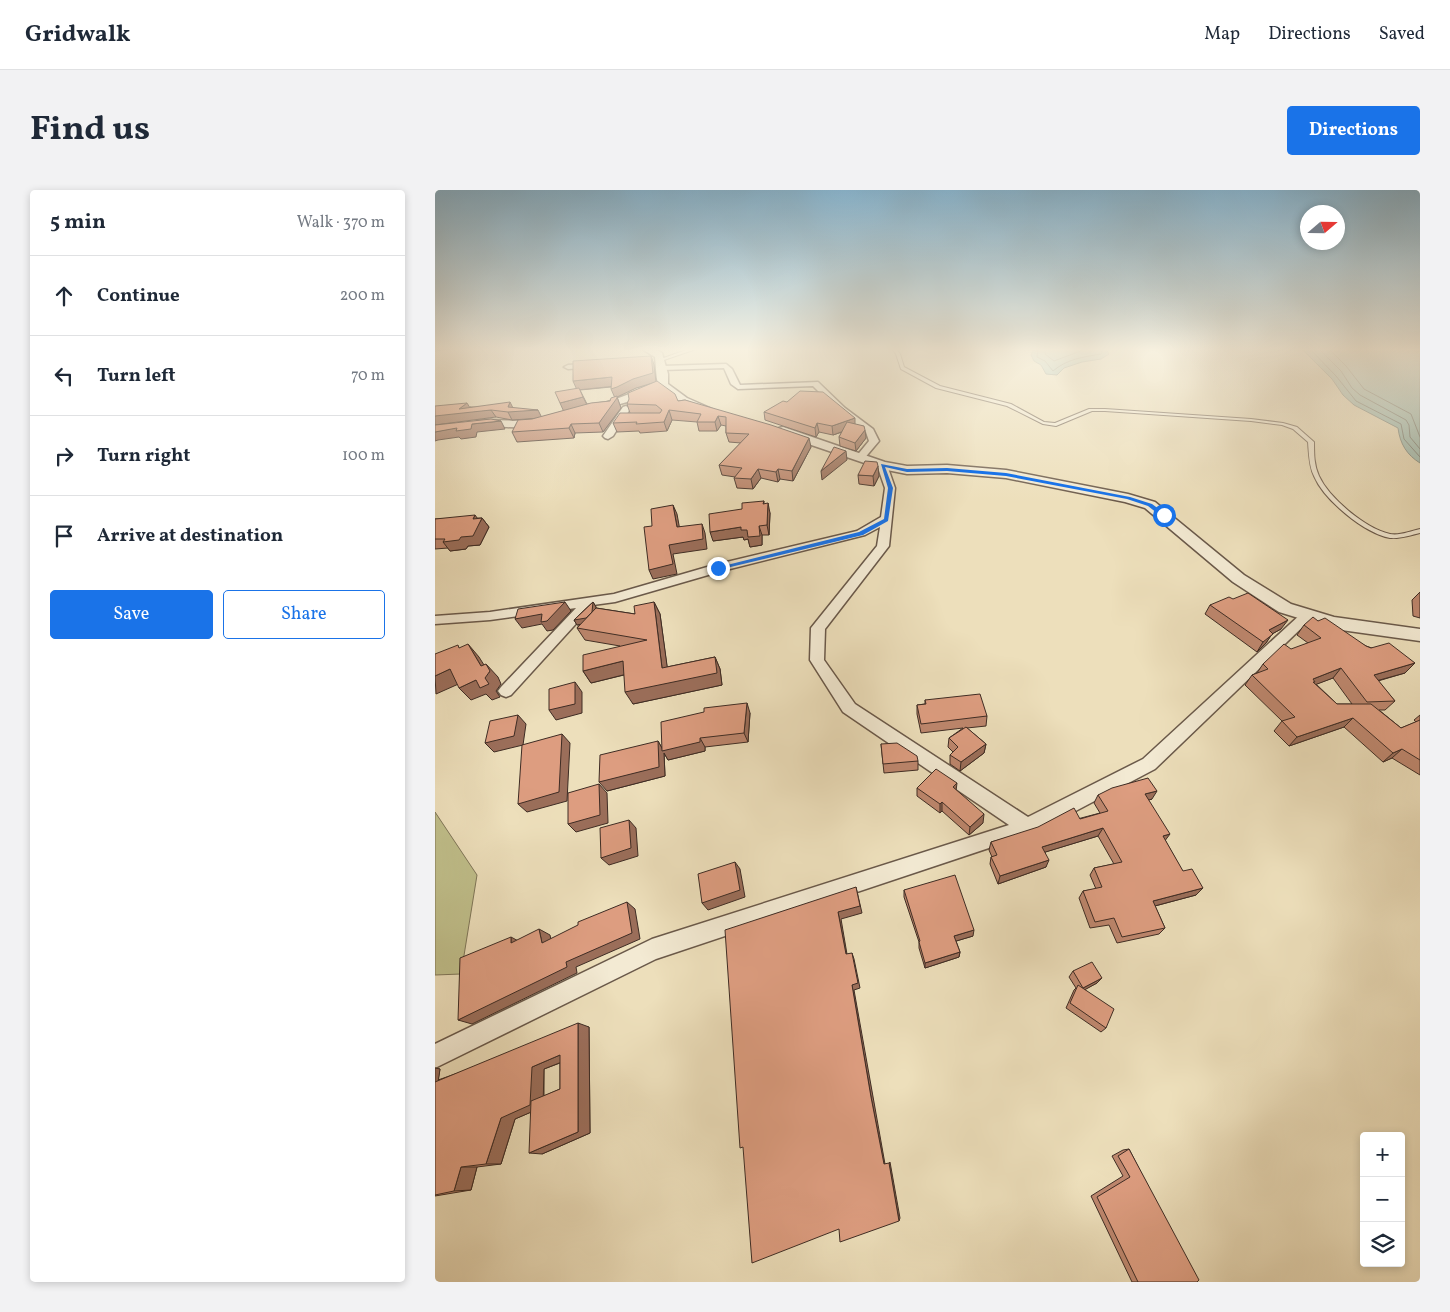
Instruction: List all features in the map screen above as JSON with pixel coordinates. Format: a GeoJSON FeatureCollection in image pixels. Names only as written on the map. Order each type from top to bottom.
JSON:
{"type":"FeatureCollection","features":[{"type":"Feature","properties":{"kind":"street"},"geometry":{"type":"LineString","coordinates":[[589,410],[624,400],[627,408],[626,417],[608,436]]}},
{"type":"Feature","properties":{"kind":"street"},"geometry":{"type":"LineString","coordinates":[[682,400],[691,405],[724,415]]}},
{"type":"Feature","properties":{"kind":"street"},"geometry":{"type":"LineString","coordinates":[[832,400],[870,431],[874,441],[860,458]]}},
{"type":"Feature","properties":{"kind":"street"},"geometry":{"type":"LineString","coordinates":[[474,424],[496,422],[512,425],[545,422]]}},
{"type":"Feature","properties":{"kind":"street"},"geometry":{"type":"LineString","coordinates":[[773,428],[882,465],[907,470],[947,469],[1006,474],[1120,496],[1150,505],[1255,591],[1286,609],[1323,621],[1420,636]]}},
{"type":"Feature","properties":{"kind":"street"},"geometry":{"type":"LineString","coordinates":[[882,465],[890,488],[883,546],[818,628],[817,660],[849,708],[1027,827]]}},
{"type":"Feature","properties":{"kind":"street"},"geometry":{"type":"LineString","coordinates":[[435,620],[490,616],[615,598],[718,568],[861,534],[886,520]]}},
{"type":"Feature","properties":{"kind":"street"},"geometry":{"type":"LineString","coordinates":[[506,691],[590,601]]}},
{"type":"Feature","properties":{"kind":"street"},"geometry":{"type":"LineString","coordinates":[[435,1056],[652,950],[1027,827],[1149,764],[1307,616]]}},
{"type":"Feature","properties":{"kind":"lane"},"geometry":{"type":"LineString","coordinates":[[989,400],[1009,405],[1043,423],[1056,425],[1091,410],[1251,420],[1283,424],[1295,428],[1311,442],[1311,462],[1321,484],[1363,524],[1375,532],[1392,536],[1420,531]]}},
{"type":"Feature","properties":{"kind":"shaded area"},"geometry":{"type":"Polygon","coordinates":[[[435,812],[477,875],[461,974],[435,975],[435,812]]]}},
{"type":"Feature","properties":{"kind":"water"},"geometry":{"type":"Polygon","coordinates":[[[1348,400],[1420,400],[1420,463],[1405,448],[1400,439],[1398,428],[1354,405],[1348,400]]]}},
{"type":"Feature","properties":{"kind":"building"},"geometry":{"type":"Polygon","coordinates":[[[559,400],[572,400],[560,403],[559,400]]]}},
{"type":"Feature","properties":{"kind":"building"},"geometry":{"type":"Polygon","coordinates":[[[616,400],[599,423],[571,424],[569,428],[512,432],[518,420],[532,419],[591,403],[616,400]]]}},
{"type":"Feature","properties":{"kind":"building"},"geometry":{"type":"Polygon","coordinates":[[[629,400],[685,400],[809,438],[792,471],[778,469],[776,472],[758,469],[751,479],[734,478],[742,468],[719,465],[749,434],[726,433],[726,417],[718,416],[715,422],[697,422],[701,414],[669,410],[664,422],[613,423],[620,413],[660,413],[662,410],[656,405],[627,404],[629,400]]]}},
{"type":"Feature","properties":{"kind":"building"},"geometry":{"type":"Polygon","coordinates":[[[789,400],[833,400],[855,418],[832,426],[817,423],[815,428],[764,412],[783,401],[787,402],[789,400]]]}},
{"type":"Feature","properties":{"kind":"building"},"geometry":{"type":"Polygon","coordinates":[[[510,402],[508,407],[538,410],[508,412],[491,410],[435,416],[435,406],[467,403],[459,409],[510,402]]]}},
{"type":"Feature","properties":{"kind":"building"},"geometry":{"type":"Polygon","coordinates":[[[491,419],[501,421],[472,424],[471,429],[456,431],[457,428],[435,432],[435,425],[491,419]]]}},
{"type":"Feature","properties":{"kind":"building"},"geometry":{"type":"Polygon","coordinates":[[[847,422],[864,426],[865,430],[855,443],[839,437],[847,422]]]}},
{"type":"Feature","properties":{"kind":"building"},"geometry":{"type":"Polygon","coordinates":[[[834,447],[846,451],[821,471],[834,447]]]}},
{"type":"Feature","properties":{"kind":"building"},"geometry":{"type":"Polygon","coordinates":[[[865,461],[877,462],[878,466],[873,476],[858,475],[865,461]]]}},
{"type":"Feature","properties":{"kind":"building"},"geometry":{"type":"Polygon","coordinates":[[[764,501],[763,504],[768,503],[767,525],[759,526],[760,536],[748,537],[747,530],[741,530],[741,527],[710,532],[709,514],[742,509],[742,503],[764,501]]]}},
{"type":"Feature","properties":{"kind":"building"},"geometry":{"type":"Polygon","coordinates":[[[673,505],[677,527],[702,524],[703,539],[669,545],[673,564],[649,570],[644,527],[652,526],[651,509],[673,505]]]}},
{"type":"Feature","properties":{"kind":"building"},"geometry":{"type":"Polygon","coordinates":[[[475,515],[473,519],[482,518],[473,536],[443,542],[445,539],[435,539],[435,519],[475,515]]]}},
{"type":"Feature","properties":{"kind":"building"},"geometry":{"type":"Polygon","coordinates":[[[1248,593],[1288,620],[1269,630],[1273,634],[1263,642],[1210,605],[1229,597],[1233,599],[1248,593]]]}},
{"type":"Feature","properties":{"kind":"building"},"geometry":{"type":"Polygon","coordinates":[[[565,602],[547,621],[541,622],[542,614],[515,619],[518,609],[565,602]]]}},
{"type":"Feature","properties":{"kind":"building"},"geometry":{"type":"Polygon","coordinates":[[[593,602],[592,612],[586,618],[574,620],[593,602]]]}},
{"type":"Feature","properties":{"kind":"building"},"geometry":{"type":"Polygon","coordinates":[[[654,602],[662,668],[715,657],[717,673],[625,692],[623,661],[583,671],[583,655],[647,640],[577,628],[596,608],[635,614],[634,606],[654,602]]]}},
{"type":"Feature","properties":{"kind":"building"},"geometry":{"type":"Polygon","coordinates":[[[1313,617],[1318,621],[1325,618],[1371,648],[1389,643],[1415,663],[1374,675],[1395,701],[1367,702],[1341,668],[1313,679],[1315,682],[1313,682],[1337,704],[1371,704],[1401,728],[1420,720],[1420,760],[1402,749],[1393,753],[1353,718],[1297,737],[1282,721],[1295,717],[1252,675],[1268,669],[1263,664],[1284,644],[1291,649],[1321,638],[1304,625],[1313,617]]]}},
{"type":"Feature","properties":{"kind":"building"},"geometry":{"type":"Polygon","coordinates":[[[468,644],[481,666],[486,664],[490,671],[485,678],[489,684],[480,688],[476,680],[459,688],[450,669],[435,676],[435,654],[458,645],[459,648],[468,644]]]}},
{"type":"Feature","properties":{"kind":"building"},"geometry":{"type":"Polygon","coordinates":[[[575,682],[575,704],[549,710],[549,689],[575,682]]]}},
{"type":"Feature","properties":{"kind":"building"},"geometry":{"type":"Polygon","coordinates":[[[980,694],[987,716],[921,724],[917,705],[926,704],[925,700],[980,694]]]}},
{"type":"Feature","properties":{"kind":"building"},"geometry":{"type":"Polygon","coordinates":[[[747,703],[744,733],[700,738],[700,742],[662,751],[661,722],[704,712],[704,708],[747,703]]]}},
{"type":"Feature","properties":{"kind":"building"},"geometry":{"type":"Polygon","coordinates":[[[518,715],[514,736],[485,743],[490,721],[518,715]]]}},
{"type":"Feature","properties":{"kind":"building"},"geometry":{"type":"Polygon","coordinates":[[[966,727],[986,744],[961,762],[950,755],[958,747],[949,738],[966,727]]]}},
{"type":"Feature","properties":{"kind":"building"},"geometry":{"type":"Polygon","coordinates":[[[562,734],[559,792],[518,804],[522,745],[562,734]]]}},
{"type":"Feature","properties":{"kind":"building"},"geometry":{"type":"Polygon","coordinates":[[[658,741],[659,767],[599,782],[600,755],[658,741]]]}},
{"type":"Feature","properties":{"kind":"building"},"geometry":{"type":"Polygon","coordinates":[[[897,743],[917,756],[918,761],[883,764],[881,744],[897,743]]]}},
{"type":"Feature","properties":{"kind":"building"},"geometry":{"type":"Polygon","coordinates":[[[936,769],[957,783],[953,787],[984,814],[970,827],[942,802],[940,804],[917,788],[936,769]]]}},
{"type":"Feature","properties":{"kind":"building"},"geometry":{"type":"Polygon","coordinates":[[[1148,778],[1157,791],[1145,794],[1170,834],[1163,836],[1183,871],[1192,869],[1203,888],[1153,901],[1165,928],[1122,937],[1114,918],[1095,922],[1083,891],[1102,887],[1094,868],[1122,862],[1103,828],[1042,847],[1049,860],[1000,876],[991,857],[997,855],[991,842],[1038,827],[1074,808],[1080,819],[1108,811],[1098,795],[1112,788],[1148,778]]]}},
{"type":"Feature","properties":{"kind":"building"},"geometry":{"type":"Polygon","coordinates":[[[599,784],[600,815],[568,824],[568,793],[599,784]]]}},
{"type":"Feature","properties":{"kind":"building"},"geometry":{"type":"Polygon","coordinates":[[[629,820],[631,848],[601,858],[600,828],[629,820]]]}},
{"type":"Feature","properties":{"kind":"building"},"geometry":{"type":"Polygon","coordinates":[[[735,862],[740,890],[702,903],[698,874],[735,862]]]}},
{"type":"Feature","properties":{"kind":"building"},"geometry":{"type":"Polygon","coordinates":[[[955,875],[974,930],[954,936],[960,952],[925,963],[904,890],[955,875]]]}},
{"type":"Feature","properties":{"kind":"building"},"geometry":{"type":"Polygon","coordinates":[[[856,887],[860,906],[838,912],[846,954],[852,953],[858,983],[852,985],[871,1097],[884,1164],[889,1163],[899,1221],[840,1242],[839,1229],[752,1263],[743,1147],[740,1148],[725,930],[856,887]]]}},
{"type":"Feature","properties":{"kind":"building"},"geometry":{"type":"Polygon","coordinates":[[[627,902],[632,933],[566,962],[567,967],[458,1020],[460,958],[511,937],[511,943],[539,929],[542,943],[578,925],[578,922],[627,902]]]}},
{"type":"Feature","properties":{"kind":"building"},"geometry":{"type":"Polygon","coordinates":[[[1092,962],[1102,978],[1083,988],[1073,971],[1092,962]]]}},
{"type":"Feature","properties":{"kind":"building"},"geometry":{"type":"Polygon","coordinates":[[[1078,985],[1114,1009],[1106,1028],[1070,1003],[1078,985]]]}},
{"type":"Feature","properties":{"kind":"building"},"geometry":{"type":"Polygon","coordinates":[[[578,1023],[578,1132],[529,1153],[531,1101],[560,1089],[560,1055],[532,1067],[530,1105],[501,1118],[486,1164],[461,1167],[454,1191],[435,1195],[435,1082],[578,1023]]]}},
{"type":"Feature","properties":{"kind":"building"},"geometry":{"type":"Polygon","coordinates":[[[1129,1149],[1199,1280],[1197,1282],[1138,1282],[1097,1197],[1130,1177],[1118,1156],[1129,1149]]]}},
{"type":"Feature","properties":{"kind":"route"},"geometry":{"type":"LineString","coordinates":[[718,568],[861,534],[886,520],[890,488],[882,465],[907,470],[947,469],[1006,474],[1129,498],[1150,505],[1164,515]]}}]}
